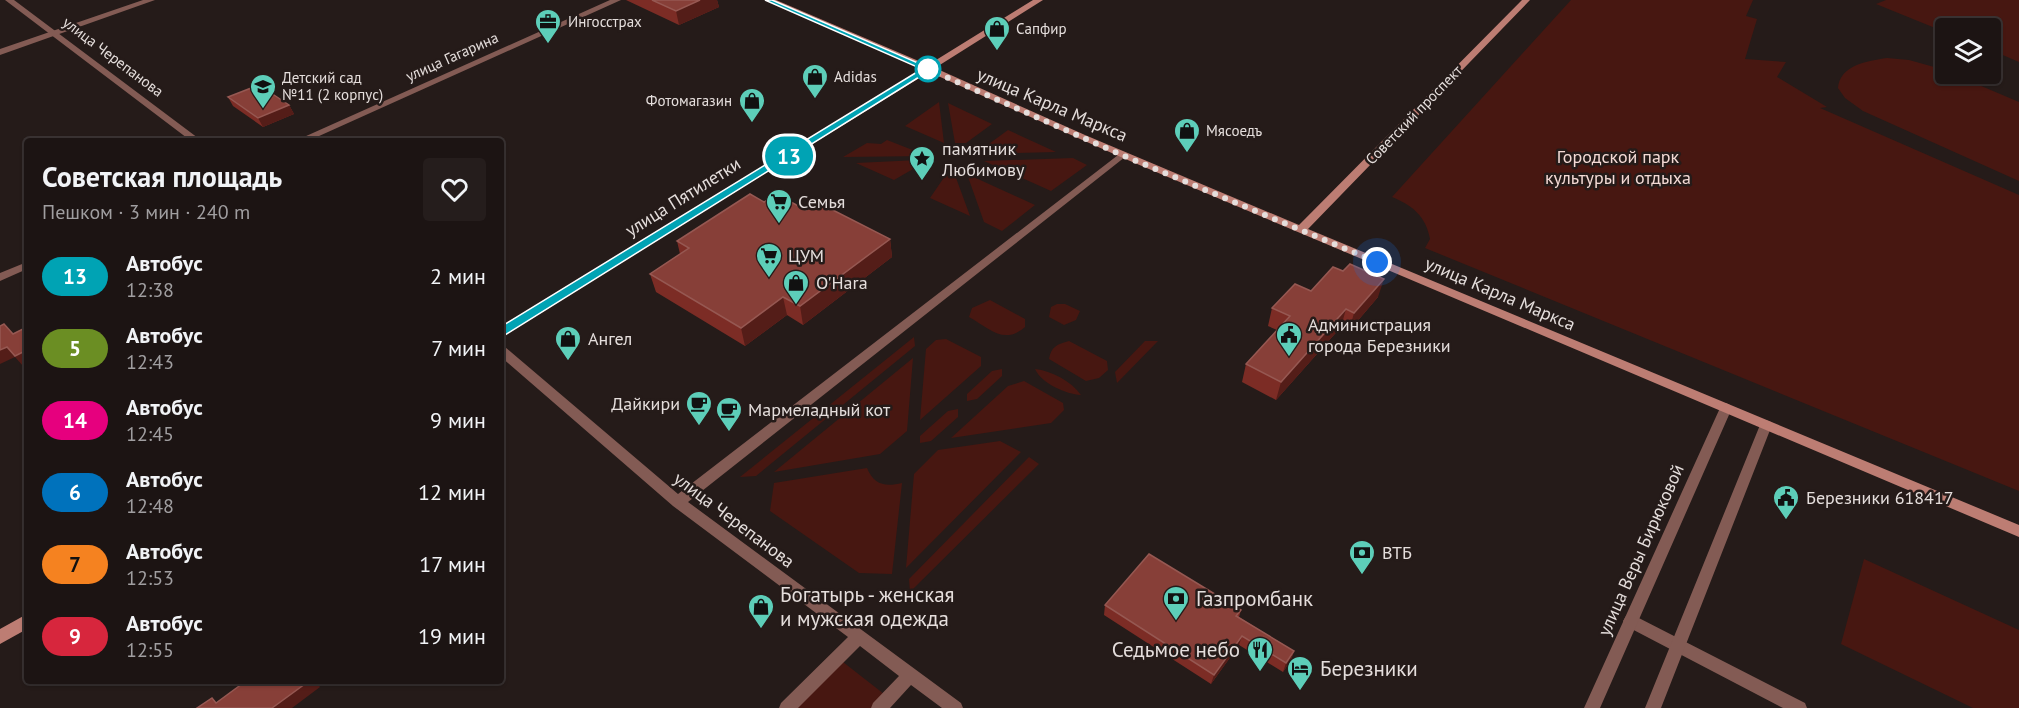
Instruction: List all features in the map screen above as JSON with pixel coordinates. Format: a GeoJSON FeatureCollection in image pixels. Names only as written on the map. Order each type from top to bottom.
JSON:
{"type":"FeatureCollection","features":[{"type":"Feature","properties":{"kind":"main road","name":"улица Карла Маркса"},"geometry":{"type":"LineString","coordinates":[[769,0],[1122,155],[2019,531]]}},
{"type":"Feature","properties":{"kind":"main road","name":"улица Пятилетки"},"geometry":{"type":"LineString","coordinates":[[504,330],[1039,0]]}},
{"type":"Feature","properties":{"kind":"main road","name":"Советский проспект"},"geometry":{"type":"LineString","coordinates":[[1301,230],[1526,0]]}},
{"type":"Feature","properties":{"kind":"main road"},"geometry":{"type":"LineString","coordinates":[[0,637],[24,623]]}},
{"type":"Feature","properties":{"kind":"street","name":"улица Черепанова"},"geometry":{"type":"LineString","coordinates":[[9,0],[192,138]]}},
{"type":"Feature","properties":{"kind":"street"},"geometry":{"type":"LineString","coordinates":[[0,52],[151,0]]}},
{"type":"Feature","properties":{"kind":"street","name":"улица Гагарина"},"geometry":{"type":"LineString","coordinates":[[307,138],[617,0]]}},
{"type":"Feature","properties":{"kind":"street"},"geometry":{"type":"LineString","coordinates":[[678,502],[1122,155]]}},
{"type":"Feature","properties":{"kind":"street"},"geometry":{"type":"LineString","coordinates":[[0,278],[24,267]]}},
{"type":"Feature","properties":{"kind":"street","name":"улица Черепанова"},"geometry":{"type":"LineString","coordinates":[[504,353],[678,502],[954,708]]}},
{"type":"Feature","properties":{"kind":"street","name":"улица Веры Бирюковой"},"geometry":{"type":"LineString","coordinates":[[1592,708],[1726,408]]}},
{"type":"Feature","properties":{"kind":"street"},"geometry":{"type":"LineString","coordinates":[[1653,708],[1766,425]]}},
{"type":"Feature","properties":{"kind":"street"},"geometry":{"type":"LineString","coordinates":[[1631,621],[1798,708]]}},
{"type":"Feature","properties":{"kind":"street"},"geometry":{"type":"LineString","coordinates":[[787,708],[859,637]]}},
{"type":"Feature","properties":{"kind":"street"},"geometry":{"type":"LineString","coordinates":[[879,708],[910,675]]}},
{"type":"Feature","properties":{"kind":"green space","name":"Городской парк культуры и отдыха"},"geometry":{"type":"Polygon","coordinates":[[[1571,0],[1753,0],[1746,16],[1757,19],[1745,59],[1786,62],[1777,77],[1827,107],[1820,108],[2019,195],[2019,491],[1425,248],[1430,239],[1425,224],[1417,212],[1392,197],[1571,0]]]}},
{"type":"Feature","properties":{"kind":"green space"},"geometry":{"type":"Polygon","coordinates":[[[1886,0],[2019,0],[2019,62],[2001,54],[2001,18],[1935,18],[1935,28],[1876,4],[1886,0]]]}},
{"type":"Feature","properties":{"kind":"green space"},"geometry":{"type":"Polygon","coordinates":[[[1887,58],[1909,60],[1935,67],[1935,84],[1977,84],[2019,102],[2019,181],[1863,111],[1845,98],[1838,88],[1844,74],[1849,69],[1887,58]]]}},
{"type":"Feature","properties":{"kind":"green space"},"geometry":{"type":"Polygon","coordinates":[[[939,102],[944,143],[905,126],[939,102]]]}},
{"type":"Feature","properties":{"kind":"green space"},"geometry":{"type":"Polygon","coordinates":[[[948,103],[992,124],[966,143],[955,143],[948,103]]]}},
{"type":"Feature","properties":{"kind":"green space"},"geometry":{"type":"Polygon","coordinates":[[[1008,130],[1056,152],[983,154],[982,149],[1008,130]]]}},
{"type":"Feature","properties":{"kind":"green space"},"geometry":{"type":"Polygon","coordinates":[[[887,140],[928,156],[843,157],[867,143],[881,144],[887,140]]]}},
{"type":"Feature","properties":{"kind":"green space"},"geometry":{"type":"Polygon","coordinates":[[[1073,158],[1087,165],[1051,191],[984,161],[1073,158]]]}},
{"type":"Feature","properties":{"kind":"green space"},"geometry":{"type":"Polygon","coordinates":[[[919,160],[920,165],[894,180],[856,163],[919,160]]]}},
{"type":"Feature","properties":{"kind":"green space"},"geometry":{"type":"Polygon","coordinates":[[[967,174],[1035,205],[1002,231],[984,222],[967,174]]]}},
{"type":"Feature","properties":{"kind":"green space"},"geometry":{"type":"Polygon","coordinates":[[[955,175],[970,216],[930,198],[945,176],[955,175]]]}},
{"type":"Feature","properties":{"kind":"green space"},"geometry":{"type":"Polygon","coordinates":[[[990,300],[1025,319],[1025,327],[1010,335],[1004,335],[990,330],[969,317],[972,308],[990,300]]]}},
{"type":"Feature","properties":{"kind":"green space"},"geometry":{"type":"Polygon","coordinates":[[[1065,304],[1080,311],[1076,320],[1064,325],[1049,317],[1051,307],[1065,304]]]}},
{"type":"Feature","properties":{"kind":"green space"},"geometry":{"type":"Polygon","coordinates":[[[914,337],[915,346],[756,476],[740,477],[914,337]]]}},
{"type":"Feature","properties":{"kind":"green space"},"geometry":{"type":"Polygon","coordinates":[[[946,339],[981,357],[981,366],[920,420],[926,349],[936,340],[946,339]]]}},
{"type":"Feature","properties":{"kind":"green space"},"geometry":{"type":"Polygon","coordinates":[[[1069,341],[1107,361],[1108,370],[1099,378],[1086,381],[1049,359],[1055,347],[1069,341]]]}},
{"type":"Feature","properties":{"kind":"green space"},"geometry":{"type":"Polygon","coordinates":[[[1145,341],[1158,341],[1117,383],[1115,372],[1145,341]]]}},
{"type":"Feature","properties":{"kind":"green space"},"geometry":{"type":"Polygon","coordinates":[[[913,358],[907,431],[880,454],[774,472],[913,358]]]}},
{"type":"Feature","properties":{"kind":"green space"},"geometry":{"type":"Polygon","coordinates":[[[1002,369],[1002,376],[977,399],[967,401],[967,394],[992,371],[1002,369]]]}},
{"type":"Feature","properties":{"kind":"green space"},"geometry":{"type":"Polygon","coordinates":[[[1035,369],[1061,378],[1081,395],[1068,393],[1055,387],[1043,379],[1035,369]]]}},
{"type":"Feature","properties":{"kind":"green space"},"geometry":{"type":"Polygon","coordinates":[[[1024,381],[1063,403],[1064,410],[1051,423],[951,438],[1008,386],[1024,381]]]}},
{"type":"Feature","properties":{"kind":"green space"},"geometry":{"type":"Polygon","coordinates":[[[958,409],[958,417],[931,441],[920,443],[920,436],[948,411],[958,409]]]}},
{"type":"Feature","properties":{"kind":"green space"},"geometry":{"type":"Polygon","coordinates":[[[1000,441],[1021,452],[906,568],[914,474],[938,450],[1000,441]]]}},
{"type":"Feature","properties":{"kind":"green space"},"geometry":{"type":"Polygon","coordinates":[[[1029,457],[1039,464],[910,592],[909,579],[1029,457]]]}},
{"type":"Feature","properties":{"kind":"green space"},"geometry":{"type":"Polygon","coordinates":[[[867,468],[873,478],[881,483],[890,485],[902,483],[892,574],[859,573],[770,511],[774,483],[867,468]]]}},
{"type":"Feature","properties":{"kind":"green space"},"geometry":{"type":"Polygon","coordinates":[[[1864,559],[2019,630],[2019,708],[1973,708],[1841,644],[1864,559]]]}},
{"type":"Feature","properties":{"kind":"green space"},"geometry":{"type":"Polygon","coordinates":[[[843,662],[884,694],[871,708],[797,708],[843,662]]]}},
{"type":"Feature","properties":{"kind":"building"},"geometry":{"type":"Polygon","coordinates":[[[652,0],[700,0],[676,11],[652,0]]]}},
{"type":"Feature","properties":{"kind":"building"},"geometry":{"type":"Polygon","coordinates":[[[259,85],[289,105],[258,118],[228,97],[259,85]]]}},
{"type":"Feature","properties":{"kind":"building","name":"ЦУМ"},"geometry":{"type":"Polygon","coordinates":[[[750,194],[764,202],[776,194],[806,210],[817,202],[890,239],[800,306],[783,297],[741,328],[650,274],[689,248],[677,241],[750,194]]]}},
{"type":"Feature","properties":{"kind":"building","name":"Администрация города Березники"},"geometry":{"type":"Polygon","coordinates":[[[1350,264],[1384,279],[1354,313],[1346,309],[1281,382],[1246,364],[1290,316],[1272,308],[1295,284],[1311,291],[1333,267],[1343,271],[1350,264]]]}},
{"type":"Feature","properties":{"kind":"building"},"geometry":{"type":"Polygon","coordinates":[[[4,324],[13,334],[24,328],[24,352],[15,356],[7,347],[0,350],[0,326],[4,324]]]}},
{"type":"Feature","properties":{"kind":"building","name":"Газпромбанк"},"geometry":{"type":"Polygon","coordinates":[[[1149,554],[1241,610],[1236,616],[1294,651],[1286,663],[1242,636],[1214,675],[1105,605],[1149,554]]]}},
{"type":"Feature","properties":{"kind":"building"},"geometry":{"type":"Polygon","coordinates":[[[242,684],[305,684],[272,708],[197,708],[212,698],[216,703],[242,684]]]}},
{"type":"Feature","properties":{"kind":"bus line","name":"13"},"geometry":{"type":"LineString","coordinates":[[504,330],[928,69],[868,40],[769,0]]}},
{"type":"Feature","properties":{"kind":"place","name":"Ингосстрах"},"geometry":{"type":"Point","coordinates":[548,45]}},
{"type":"Feature","properties":{"kind":"place","name":"Сапфир"},"geometry":{"type":"Point","coordinates":[997,52]}},
{"type":"Feature","properties":{"kind":"place","name":"Adidas"},"geometry":{"type":"Point","coordinates":[815,100]}},
{"type":"Feature","properties":{"kind":"place","name":"Детский сад №11 (2 корпус)"},"geometry":{"type":"Point","coordinates":[263,110]}},
{"type":"Feature","properties":{"kind":"place","name":"Фотомагазин"},"geometry":{"type":"Point","coordinates":[752,124]}},
{"type":"Feature","properties":{"kind":"place","name":"Мясоедъ"},"geometry":{"type":"Point","coordinates":[1187,154]}},
{"type":"Feature","properties":{"kind":"place","name":"памятник Любимову"},"geometry":{"type":"Point","coordinates":[922,182]}},
{"type":"Feature","properties":{"kind":"place","name":"Семья"},"geometry":{"type":"Point","coordinates":[779,225]}},
{"type":"Feature","properties":{"kind":"place","name":"ЦУМ"},"geometry":{"type":"Point","coordinates":[769,279]}},
{"type":"Feature","properties":{"kind":"place","name":"O'Hara"},"geometry":{"type":"Point","coordinates":[796,306]}},
{"type":"Feature","properties":{"kind":"place","name":"Администрация города Березники"},"geometry":{"type":"Point","coordinates":[1289,358]}},
{"type":"Feature","properties":{"kind":"place","name":"Ангел"},"geometry":{"type":"Point","coordinates":[568,362]}},
{"type":"Feature","properties":{"kind":"place","name":"Дайкири"},"geometry":{"type":"Point","coordinates":[699,427]}},
{"type":"Feature","properties":{"kind":"place","name":"Мармеладный кот"},"geometry":{"type":"Point","coordinates":[729,433]}},
{"type":"Feature","properties":{"kind":"place","name":"Березники 618417"},"geometry":{"type":"Point","coordinates":[1786,521]}},
{"type":"Feature","properties":{"kind":"place","name":"ВТБ"},"geometry":{"type":"Point","coordinates":[1362,576]}},
{"type":"Feature","properties":{"kind":"place","name":"Газпромбанк"},"geometry":{"type":"Point","coordinates":[1176,622]}},
{"type":"Feature","properties":{"kind":"place","name":"Богатырь - женская и мужская одежда"},"geometry":{"type":"Point","coordinates":[761,630]}},
{"type":"Feature","properties":{"kind":"place","name":"Седьмое небо"},"geometry":{"type":"Point","coordinates":[1260,673]}},
{"type":"Feature","properties":{"kind":"place","name":"Березники"},"geometry":{"type":"Point","coordinates":[1300,692]}},
{"type":"Feature","properties":{"kind":"route"},"geometry":{"type":"LineString","coordinates":[[928,69],[1122,155],[1377,262]]}}]}
